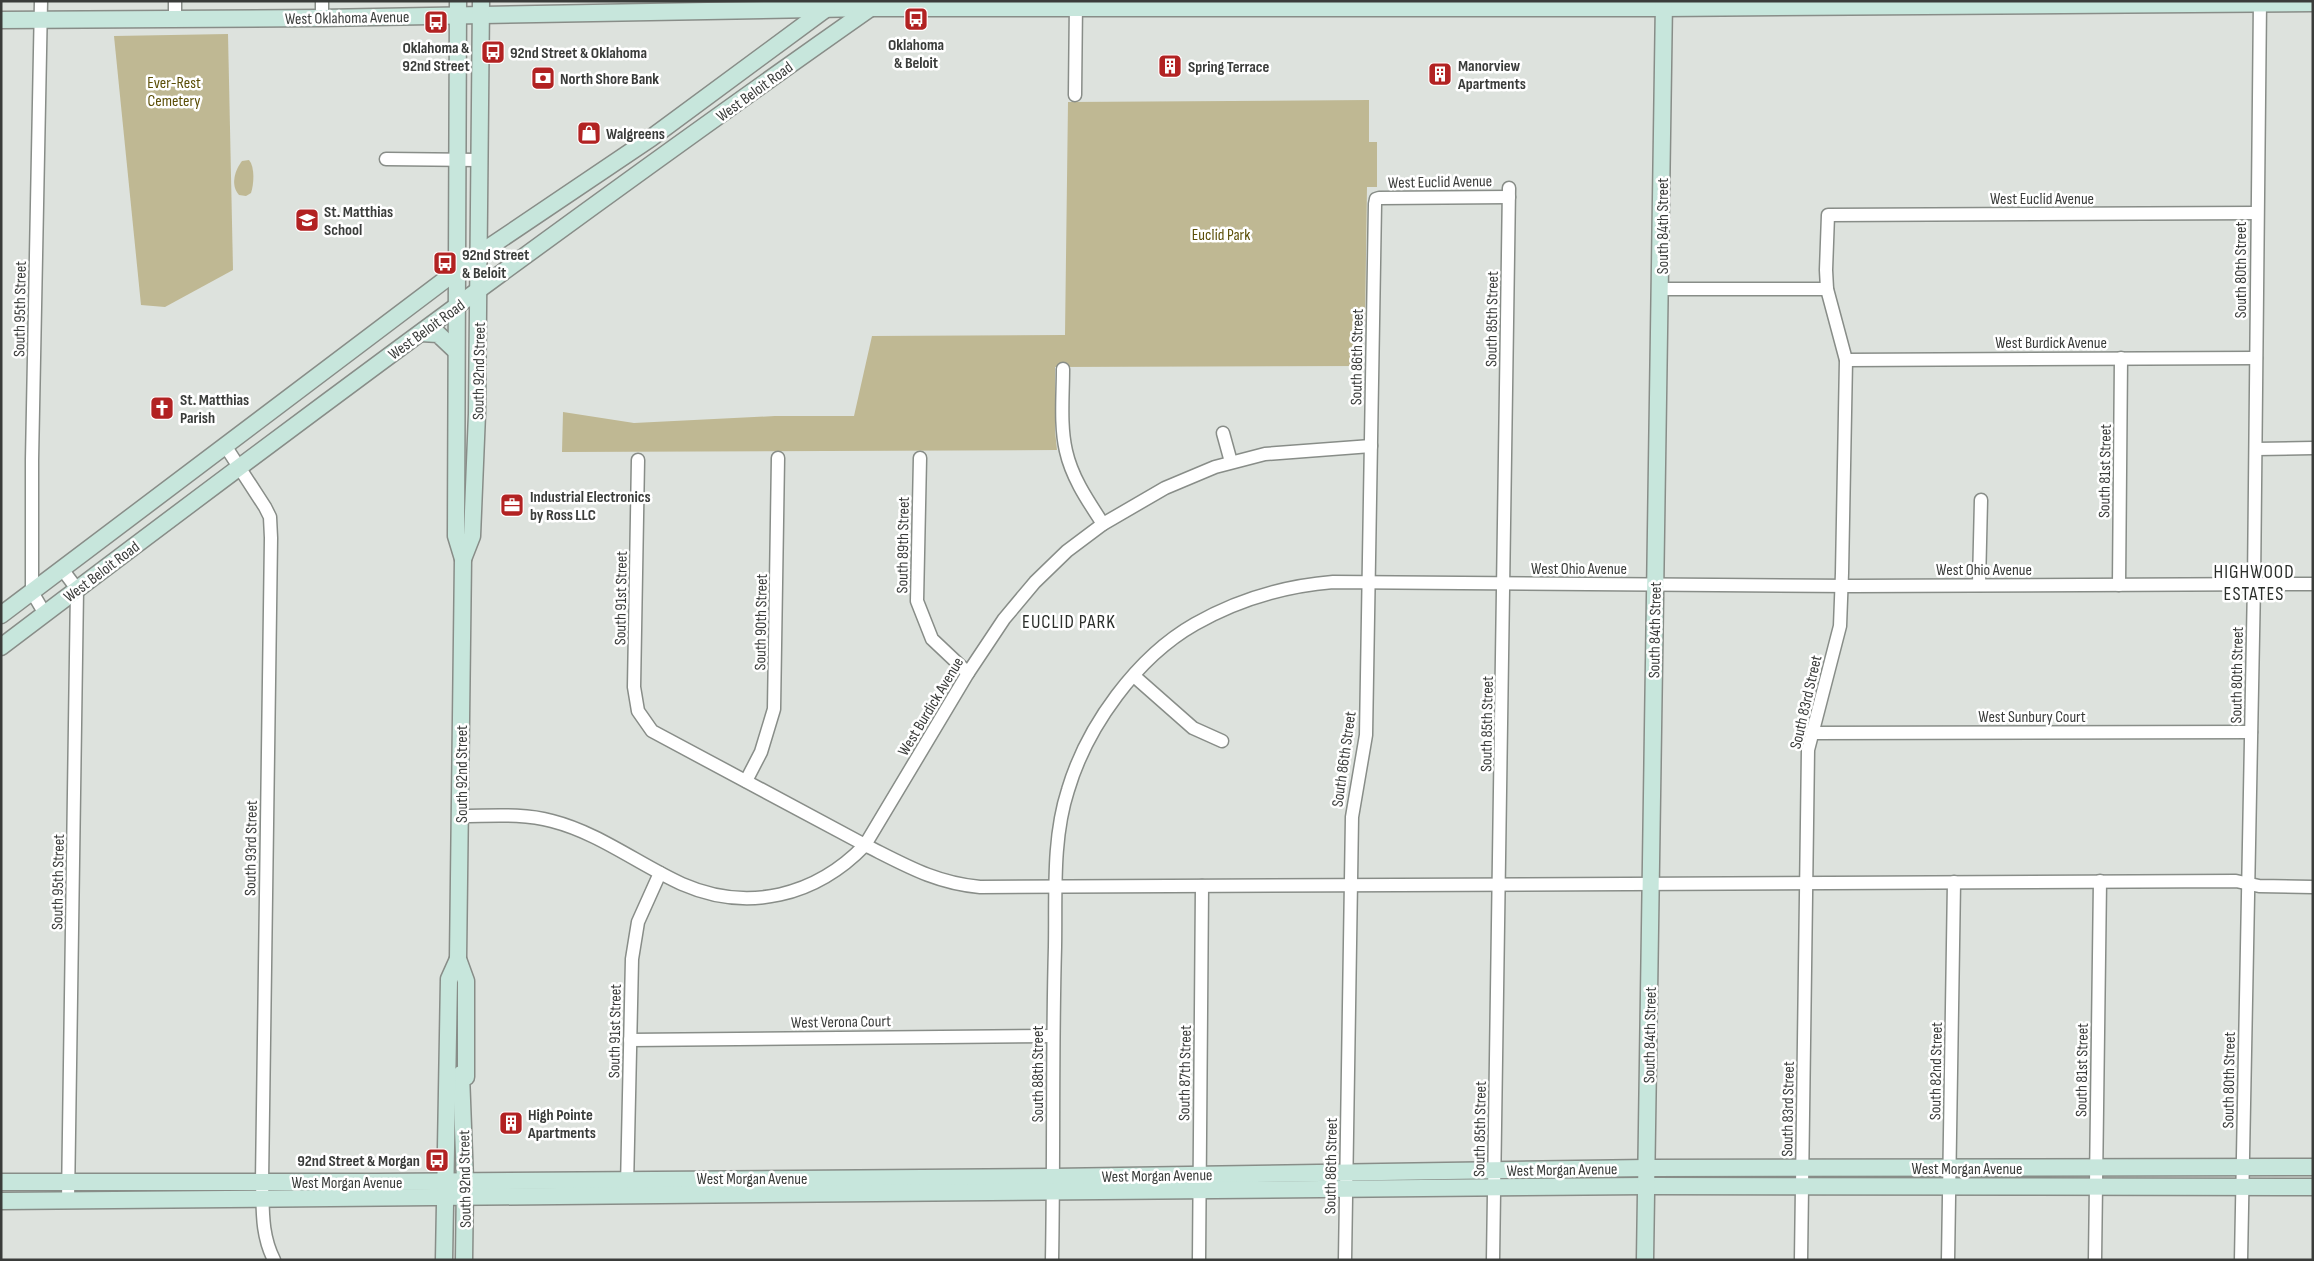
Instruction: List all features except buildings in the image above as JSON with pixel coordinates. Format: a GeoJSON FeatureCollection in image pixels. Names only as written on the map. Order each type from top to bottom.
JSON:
{"type":"FeatureCollection","features":[{"type":"Feature","properties":{"kind":"main road","name":"West Oklahoma Avenue"},"geometry":{"type":"LineString","coordinates":[[1,20],[322,18],[458,8],[750,11],[875,5],[2313,3]]}},
{"type":"Feature","properties":{"kind":"main road","name":"West Beloit Road"},"geometry":{"type":"LineString","coordinates":[[1,646],[238,467],[456,307],[875,5]]}},
{"type":"Feature","properties":{"kind":"main road","name":"South 84th Street"},"geometry":{"type":"LineString","coordinates":[[1645,1260],[1664,5]]}},
{"type":"Feature","properties":{"kind":"main road","name":"West Beloit Road"},"geometry":{"type":"LineString","coordinates":[[1,615],[226,447],[479,254],[651,138],[831,6]]}},
{"type":"Feature","properties":{"kind":"main road","name":"South 92nd Street"},"geometry":{"type":"LineString","coordinates":[[458,8],[456,536],[463,559],[458,959],[466,981],[466,1077],[461,1074],[466,1181],[464,1260]]}},
{"type":"Feature","properties":{"kind":"main road","name":"South 92nd Street"},"geometry":{"type":"LineString","coordinates":[[463,559],[472,536],[477,414],[482,8]]}},
{"type":"Feature","properties":{"kind":"main road"},"geometry":{"type":"LineString","coordinates":[[750,11],[770,14],[778,18],[783,33],[781,42]]}},
{"type":"Feature","properties":{"kind":"main road"},"geometry":{"type":"LineString","coordinates":[[421,333],[438,334],[456,351]]}},
{"type":"Feature","properties":{"kind":"main road","name":"South 92nd Street"},"geometry":{"type":"LineString","coordinates":[[444,1260],[449,979],[458,959]]}},
{"type":"Feature","properties":{"kind":"main road","name":"West Morgan Avenue"},"geometry":{"type":"LineString","coordinates":[[1053,1184],[1199,1174],[1494,1170],[2313,1167]]}},
{"type":"Feature","properties":{"kind":"main road","name":"West Morgan Avenue"},"geometry":{"type":"LineString","coordinates":[[1,1201],[262,1199],[376,1190],[446,1189],[466,1181],[627,1179],[845,1186]]}},
{"type":"Feature","properties":{"kind":"main road"},"geometry":{"type":"LineString","coordinates":[[527,1180],[527,1197]]}},
{"type":"Feature","properties":{"kind":"main road","name":"West Morgan Avenue"},"geometry":{"type":"LineString","coordinates":[[1,1182],[262,1182],[376,1190]]}},
{"type":"Feature","properties":{"kind":"main road","name":"West Morgan Avenue"},"geometry":{"type":"LineString","coordinates":[[446,1189],[465,1197],[527,1197],[628,1196],[845,1186],[1053,1184],[1199,1190],[1802,1185],[2095,1188],[2313,1187]]}},
{"type":"Feature","properties":{"kind":"street","name":"South 95th Street"},"geometry":{"type":"LineString","coordinates":[[32,592],[32,460],[42,1]]}},
{"type":"Feature","properties":{"kind":"street"},"geometry":{"type":"LineString","coordinates":[[175,1],[175,19]]}},
{"type":"Feature","properties":{"kind":"street"},"geometry":{"type":"LineString","coordinates":[[322,1],[322,18]]}},
{"type":"Feature","properties":{"kind":"street","name":"South 80th Street"},"geometry":{"type":"LineString","coordinates":[[2241,1260],[2254,584],[2260,2]]}},
{"type":"Feature","properties":{"kind":"street"},"geometry":{"type":"LineString","coordinates":[[1075,96],[1076,5]]}},
{"type":"Feature","properties":{"kind":"street"},"geometry":{"type":"LineString","coordinates":[[386,159],[480,160]]}},
{"type":"Feature","properties":{"kind":"street","name":"West Euclid Avenue"},"geometry":{"type":"LineString","coordinates":[[1375,204],[1376,199],[1379,198],[1509,192]]}},
{"type":"Feature","properties":{"kind":"street","name":"South 85th Street"},"geometry":{"type":"LineString","coordinates":[[1493,1260],[1505,584],[1509,192]]}},
{"type":"Feature","properties":{"kind":"street","name":"South 86th Street"},"geometry":{"type":"LineString","coordinates":[[1345,1260],[1352,817],[1366,735],[1375,204]]}},
{"type":"Feature","properties":{"kind":"street","name":"West Euclid Avenue"},"geometry":{"type":"LineString","coordinates":[[1828,215],[2257,213]]}},
{"type":"Feature","properties":{"kind":"street","name":"South 83rd Street"},"geometry":{"type":"LineString","coordinates":[[1801,1260],[1808,750],[1840,626],[1842,586],[1846,360],[1828,289],[1826,270],[1828,215]]}},
{"type":"Feature","properties":{"kind":"street"},"geometry":{"type":"LineString","coordinates":[[1661,289],[1828,289]]}},
{"type":"Feature","properties":{"kind":"street","name":"South 81st Street"},"geometry":{"type":"LineString","coordinates":[[2118,585],[2121,358]]}},
{"type":"Feature","properties":{"kind":"street","name":"West Burdick Avenue"},"geometry":{"type":"LineString","coordinates":[[1846,360],[2256,358]]}},
{"type":"Feature","properties":{"kind":"street"},"geometry":{"type":"LineString","coordinates":[[1063,370],[1063,416],[1066,451],[1082,490],[1103,524]]}},
{"type":"Feature","properties":{"kind":"street"},"geometry":{"type":"LineString","coordinates":[[1223,433],[1231,462]]}},
{"type":"Feature","properties":{"kind":"street","name":"West Burdick Avenue"},"geometry":{"type":"LineString","coordinates":[[461,816],[526,817],[552,821],[585,833],[703,892],[738,899],[766,898],[791,892],[816,882],[842,866],[865,845],[968,673],[1004,619],[1035,582],[1067,551],[1103,524],[1165,488],[1231,462],[1290,450],[1371,446]]}},
{"type":"Feature","properties":{"kind":"street","name":"South 93rd Street"},"geometry":{"type":"LineString","coordinates":[[226,447],[270,518],[262,1226],[266,1244],[274,1260]]}},
{"type":"Feature","properties":{"kind":"street"},"geometry":{"type":"LineString","coordinates":[[2256,449],[2313,448]]}},
{"type":"Feature","properties":{"kind":"street","name":"South 90th Street"},"geometry":{"type":"LineString","coordinates":[[746,782],[761,752],[774,709],[778,458]]}},
{"type":"Feature","properties":{"kind":"street","name":"South 89th Street"},"geometry":{"type":"LineString","coordinates":[[920,458],[917,601],[932,639],[968,673]]}},
{"type":"Feature","properties":{"kind":"street","name":"South 91st Street"},"geometry":{"type":"LineString","coordinates":[[638,460],[634,687],[638,711],[652,731],[746,782]]}},
{"type":"Feature","properties":{"kind":"street"},"geometry":{"type":"LineString","coordinates":[[1979,584],[1981,500]]}},
{"type":"Feature","properties":{"kind":"street"},"geometry":{"type":"LineString","coordinates":[[62,569],[77,589]]}},
{"type":"Feature","properties":{"kind":"street","name":"West Ohio Avenue"},"geometry":{"type":"LineString","coordinates":[[1056,888],[1061,820],[1068,790],[1091,734],[1112,701],[1164,646],[1194,625],[1250,600],[1304,585],[1333,582],[1842,586],[2313,584]]}},
{"type":"Feature","properties":{"kind":"street","name":"South 95th Street"},"geometry":{"type":"LineString","coordinates":[[68,1201],[77,589]]}},
{"type":"Feature","properties":{"kind":"street"},"geometry":{"type":"LineString","coordinates":[[32,592],[45,614]]}},
{"type":"Feature","properties":{"kind":"street"},"geometry":{"type":"LineString","coordinates":[[1134,676],[1192,728],[1222,741]]}},
{"type":"Feature","properties":{"kind":"street","name":"West Sunbury Court"},"geometry":{"type":"LineString","coordinates":[[1812,733],[2251,732]]}},
{"type":"Feature","properties":{"kind":"street"},"geometry":{"type":"LineString","coordinates":[[746,782],[927,876],[962,885],[1056,888],[1651,882],[2236,881],[2259,886],[2313,887]]}},
{"type":"Feature","properties":{"kind":"street","name":"South 91st Street"},"geometry":{"type":"LineString","coordinates":[[628,1196],[632,959],[638,922],[660,872]]}},
{"type":"Feature","properties":{"kind":"street","name":"South 81st Street"},"geometry":{"type":"LineString","coordinates":[[2094,1260],[2100,881]]}},
{"type":"Feature","properties":{"kind":"street","name":"South 82nd Street"},"geometry":{"type":"LineString","coordinates":[[1948,1260],[1954,882]]}},
{"type":"Feature","properties":{"kind":"street","name":"South 87th Street"},"geometry":{"type":"LineString","coordinates":[[1199,1260],[1202,886]]}},
{"type":"Feature","properties":{"kind":"street","name":"South 88th Street"},"geometry":{"type":"LineString","coordinates":[[1052,1260],[1056,888]]}},
{"type":"Feature","properties":{"kind":"street","name":"West Verona Court"},"geometry":{"type":"LineString","coordinates":[[630,1040],[1053,1036]]}},
{"type":"Feature","properties":{"kind":"green space","name":"Ever-Rest Cemetery"},"geometry":{"type":"Polygon","coordinates":[[[228,34],[233,270],[165,307],[141,305],[114,36],[228,34]]]}},
{"type":"Feature","properties":{"kind":"green space","name":"Euclid Park"},"geometry":{"type":"Polygon","coordinates":[[[1369,100],[1369,142],[1377,142],[1377,187],[1367,187],[1365,321],[1361,322],[1361,366],[1055,367],[1055,431],[1057,450],[562,452],[563,412],[634,423],[775,416],[854,416],[872,336],[1065,335],[1068,102],[1369,100]]]}},
{"type":"Feature","properties":{"kind":"green space"},"geometry":{"type":"Polygon","coordinates":[[[249,160],[253,176],[251,193],[246,196],[239,195],[234,182],[237,169],[242,161],[249,160]]]}},
{"type":"Feature","properties":{"kind":"place","name":"Oklahoma & Beloit"},"geometry":{"type":"Point","coordinates":[916,19]}},
{"type":"Feature","properties":{"kind":"place","name":"Oklahoma & 92nd Street"},"geometry":{"type":"Point","coordinates":[436,22]}},
{"type":"Feature","properties":{"kind":"place","name":"92nd Street & Oklahoma"},"geometry":{"type":"Point","coordinates":[493,52]}},
{"type":"Feature","properties":{"kind":"place","name":"Spring Terrace"},"geometry":{"type":"Point","coordinates":[1170,66]}},
{"type":"Feature","properties":{"kind":"place","name":"Manorview Apartments"},"geometry":{"type":"Point","coordinates":[1440,74]}},
{"type":"Feature","properties":{"kind":"place","name":"North Shore Bank"},"geometry":{"type":"Point","coordinates":[543,78]}},
{"type":"Feature","properties":{"kind":"place","name":"Walgreens"},"geometry":{"type":"Point","coordinates":[589,133]}},
{"type":"Feature","properties":{"kind":"place","name":"St. Matthias School"},"geometry":{"type":"Point","coordinates":[307,220]}},
{"type":"Feature","properties":{"kind":"place","name":"92nd Street & Beloit"},"geometry":{"type":"Point","coordinates":[445,263]}},
{"type":"Feature","properties":{"kind":"place","name":"St. Matthias Parish"},"geometry":{"type":"Point","coordinates":[162,408]}},
{"type":"Feature","properties":{"kind":"place","name":"Industrial Electronics by Ross LLC"},"geometry":{"type":"Point","coordinates":[512,505]}},
{"type":"Feature","properties":{"kind":"place","name":"High Pointe Apartments"},"geometry":{"type":"Point","coordinates":[511,1123]}},
{"type":"Feature","properties":{"kind":"place","name":"92nd Street & Morgan"},"geometry":{"type":"Point","coordinates":[437,1160]}},
{"type":"Feature","properties":{"kind":"district","name":"HIGHWOOD ESTATES"},"geometry":{"type":"Point","coordinates":[2254,582]}},
{"type":"Feature","properties":{"kind":"district","name":"EUCLID PARK"},"geometry":{"type":"Point","coordinates":[1069,621]}}]}
